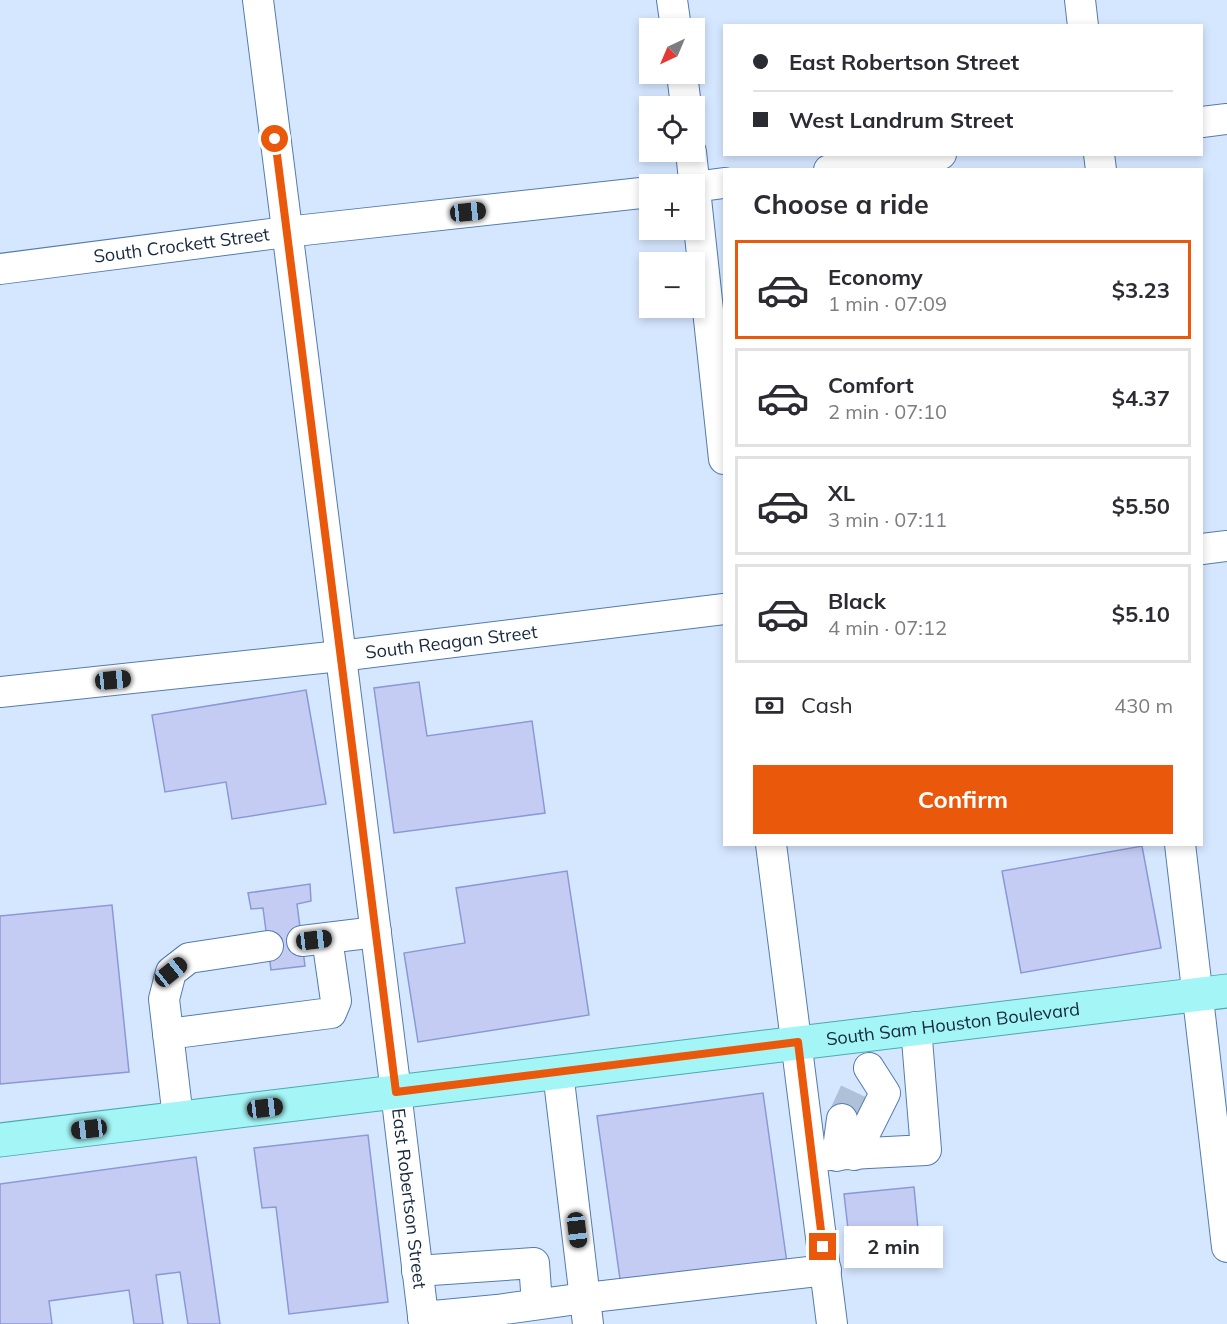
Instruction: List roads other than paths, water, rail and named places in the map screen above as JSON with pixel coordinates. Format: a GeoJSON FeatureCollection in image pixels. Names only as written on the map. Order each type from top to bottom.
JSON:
{"type":"FeatureCollection","features":[{"type":"Feature","properties":{"kind":"main road","name":"South Sam Houston Boulevard"},"geometry":{"type":"LineString","coordinates":[[0,1140],[1212,992]]}},
{"type":"Feature","properties":{"kind":"street","name":"East Robertson Street"},"geometry":{"type":"LineString","coordinates":[[258,0],[423,1320]]}},
{"type":"Feature","properties":{"kind":"street"},"geometry":{"type":"LineString","coordinates":[[672,0],[675,18]]}},
{"type":"Feature","properties":{"kind":"street"},"geometry":{"type":"LineString","coordinates":[[1080,0],[1083,24]]}},
{"type":"Feature","properties":{"kind":"street"},"geometry":{"type":"LineString","coordinates":[[1203,122],[1227,119]]}},
{"type":"Feature","properties":{"kind":"street"},"geometry":{"type":"LineString","coordinates":[[843,168],[927,156]]}},
{"type":"Feature","properties":{"kind":"street"},"geometry":{"type":"LineString","coordinates":[[705,186],[723,445]]}},
{"type":"Feature","properties":{"kind":"street","name":"South Crockett Street"},"geometry":{"type":"LineString","coordinates":[[0,269],[286,232],[639,193]]}},
{"type":"Feature","properties":{"kind":"street"},"geometry":{"type":"LineString","coordinates":[[1203,549],[1227,546]]}},
{"type":"Feature","properties":{"kind":"street","name":"South Reagan Street"},"geometry":{"type":"LineString","coordinates":[[0,692],[340,656],[723,609]]}},
{"type":"Feature","properties":{"kind":"street"},"geometry":{"type":"LineString","coordinates":[[771,846],[798,1042],[834,1156]]}},
{"type":"Feature","properties":{"kind":"street"},"geometry":{"type":"LineString","coordinates":[[1180,846],[1212,992],[1227,1247]]}},
{"type":"Feature","properties":{"kind":"street"},"geometry":{"type":"LineString","coordinates":[[168,1034],[332,1013],[336,1001],[314,940],[376,932]]}},
{"type":"Feature","properties":{"kind":"street"},"geometry":{"type":"LineString","coordinates":[[178,1118],[164,999],[171,972],[189,958],[268,946]]}},
{"type":"Feature","properties":{"kind":"street"},"geometry":{"type":"LineString","coordinates":[[834,1156],[926,1150],[916,1028]]}},
{"type":"Feature","properties":{"kind":"street"},"geometry":{"type":"LineString","coordinates":[[834,1156],[885,1093],[863,1078],[868,1033]]}},
{"type":"Feature","properties":{"kind":"street"},"geometry":{"type":"LineString","coordinates":[[558,1072],[586,1311]]}},
{"type":"Feature","properties":{"kind":"street"},"geometry":{"type":"LineString","coordinates":[[832,1324],[826,1270],[834,1156],[842,1119]]}},
{"type":"Feature","properties":{"kind":"street"},"geometry":{"type":"LineString","coordinates":[[417,1271],[534,1263],[537,1304]]}},
{"type":"Feature","properties":{"kind":"street"},"geometry":{"type":"LineString","coordinates":[[423,1320],[498,1317],[537,1304],[586,1311],[826,1270]]}},
{"type":"Feature","properties":{"kind":"tunnel"},"geometry":{"type":"LineString","coordinates":[[842,1119],[856,1089]]}}]}
